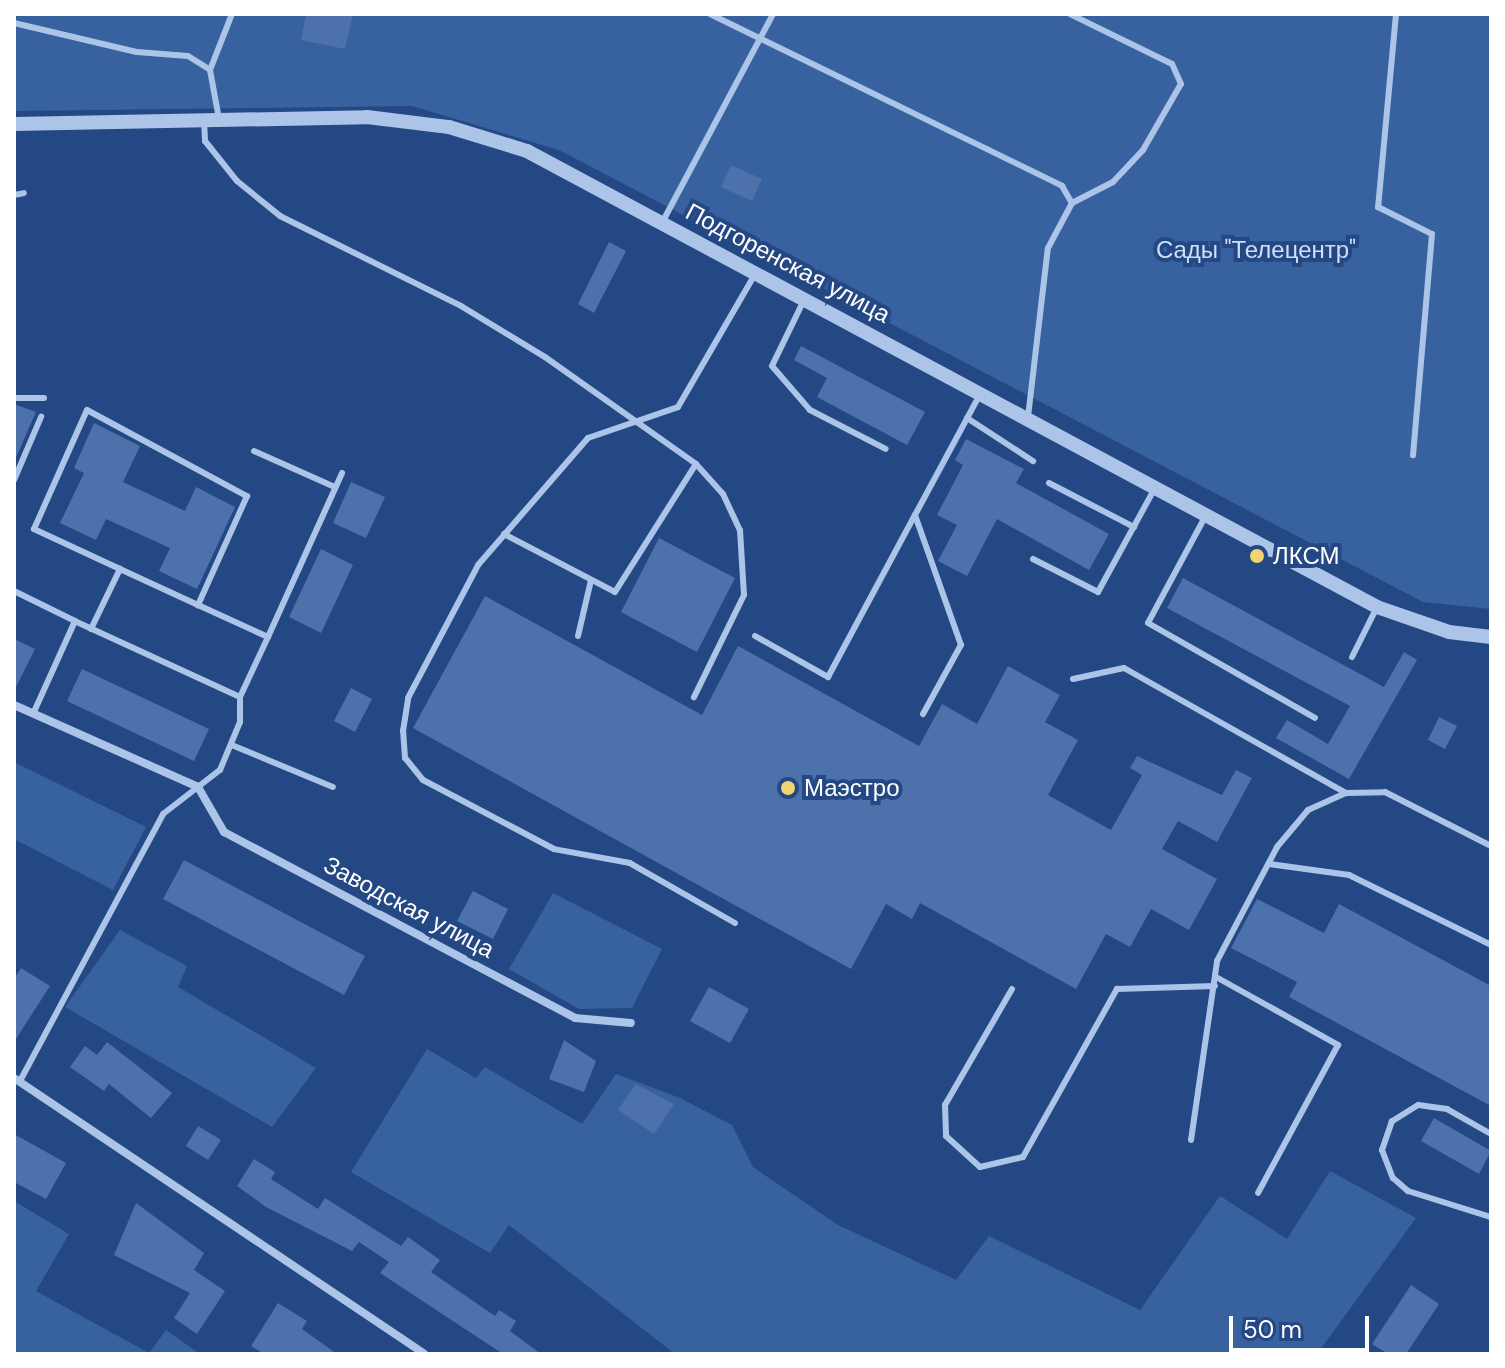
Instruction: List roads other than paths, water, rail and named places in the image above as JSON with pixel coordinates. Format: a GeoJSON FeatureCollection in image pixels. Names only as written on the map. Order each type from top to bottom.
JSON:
{"type":"FeatureCollection","features":[{"type":"Feature","properties":{"kind":"street","name":"Подгоренская улица"},"geometry":{"type":"LineString","coordinates":[[14,124],[367,117],[449,127],[527,151],[806,297],[1377,607],[1449,632],[1491,637]]}},
{"type":"Feature","properties":{"kind":"street"},"geometry":{"type":"LineString","coordinates":[[14,705],[196,786]]}},
{"type":"Feature","properties":{"kind":"street","name":"Заводская улица"},"geometry":{"type":"LineString","coordinates":[[196,786],[224,832],[575,1018],[631,1023]]}},
{"type":"Feature","properties":{"kind":"street"},"geometry":{"type":"LineString","coordinates":[[17,1079],[424,1354]]}},
{"type":"Feature","properties":{"kind":"lane"},"geometry":{"type":"LineString","coordinates":[[232,14],[210,70],[211,119],[205,141],[229,171],[280,216],[461,306],[641,424],[696,464],[723,494],[746,564],[744,595],[694,697]]}},
{"type":"Feature","properties":{"kind":"lane"},"geometry":{"type":"LineString","coordinates":[[710,14],[1062,186],[1072,203]]}},
{"type":"Feature","properties":{"kind":"lane"},"geometry":{"type":"LineString","coordinates":[[663,221],[773,14]]}},
{"type":"Feature","properties":{"kind":"lane"},"geometry":{"type":"LineString","coordinates":[[1028,418],[1048,248],[1072,203],[1113,182],[1143,150],[1181,84],[1172,64],[1070,14]]}},
{"type":"Feature","properties":{"kind":"lane"},"geometry":{"type":"LineString","coordinates":[[1396,14],[1378,207],[1432,234],[1413,455]]}},
{"type":"Feature","properties":{"kind":"lane"},"geometry":{"type":"LineString","coordinates":[[14,23],[137,52],[188,56],[210,70]]}},
{"type":"Feature","properties":{"kind":"lane"},"geometry":{"type":"LineString","coordinates":[[14,195],[24,193]]}},
{"type":"Feature","properties":{"kind":"lane"},"geometry":{"type":"LineString","coordinates":[[735,923],[630,863],[554,849],[423,780],[405,758],[408,698],[478,565],[588,438],[641,424],[678,407],[757,271]]}},
{"type":"Feature","properties":{"kind":"lane"},"geometry":{"type":"LineString","coordinates":[[806,297],[772,366],[810,410],[886,449]]}},
{"type":"Feature","properties":{"kind":"lane"},"geometry":{"type":"LineString","coordinates":[[755,636],[828,677],[981,392]]}},
{"type":"Feature","properties":{"kind":"lane"},"geometry":{"type":"LineString","coordinates":[[14,398],[44,398]]}},
{"type":"Feature","properties":{"kind":"lane"},"geometry":{"type":"LineString","coordinates":[[198,605],[247,496],[87,410],[34,529],[198,605],[268,637]]}},
{"type":"Feature","properties":{"kind":"lane"},"geometry":{"type":"LineString","coordinates":[[14,480],[41,417]]}},
{"type":"Feature","properties":{"kind":"lane"},"geometry":{"type":"LineString","coordinates":[[967,418],[1033,461]]}},
{"type":"Feature","properties":{"kind":"lane"},"geometry":{"type":"LineString","coordinates":[[254,451],[335,487]]}},
{"type":"Feature","properties":{"kind":"lane"},"geometry":{"type":"LineString","coordinates":[[504,534],[615,592],[696,464]]}},
{"type":"Feature","properties":{"kind":"lane"},"geometry":{"type":"LineString","coordinates":[[17,1079],[163,814],[220,770],[234,746],[240,697],[342,473]]}},
{"type":"Feature","properties":{"kind":"lane"},"geometry":{"type":"LineString","coordinates":[[1049,483],[1134,527]]}},
{"type":"Feature","properties":{"kind":"lane"},"geometry":{"type":"LineString","coordinates":[[1033,559],[1098,592],[1155,488]]}},
{"type":"Feature","properties":{"kind":"lane"},"geometry":{"type":"LineString","coordinates":[[915,515],[961,645],[923,714]]}},
{"type":"Feature","properties":{"kind":"lane"},"geometry":{"type":"LineString","coordinates":[[1206,516],[1148,623],[1315,718]]}},
{"type":"Feature","properties":{"kind":"lane"},"geometry":{"type":"LineString","coordinates":[[91,629],[120,569]]}},
{"type":"Feature","properties":{"kind":"lane"},"geometry":{"type":"LineString","coordinates":[[578,636],[591,580]]}},
{"type":"Feature","properties":{"kind":"lane"},"geometry":{"type":"LineString","coordinates":[[14,591],[240,697]]}},
{"type":"Feature","properties":{"kind":"lane"},"geometry":{"type":"LineString","coordinates":[[1352,657],[1377,607]]}},
{"type":"Feature","properties":{"kind":"lane"},"geometry":{"type":"LineString","coordinates":[[33,714],[75,621]]}},
{"type":"Feature","properties":{"kind":"lane"},"geometry":{"type":"LineString","coordinates":[[1073,679],[1124,668],[1346,793],[1405,799],[1491,846]]}},
{"type":"Feature","properties":{"kind":"lane"},"geometry":{"type":"LineString","coordinates":[[234,746],[333,787]]}},
{"type":"Feature","properties":{"kind":"lane"},"geometry":{"type":"LineString","coordinates":[[1191,1140],[1216,977],[1269,864],[1308,810],[1346,793]]}},
{"type":"Feature","properties":{"kind":"lane"},"geometry":{"type":"LineString","coordinates":[[1269,864],[1349,875],[1491,945]]}},
{"type":"Feature","properties":{"kind":"lane"},"geometry":{"type":"LineString","coordinates":[[1216,977],[1338,1045],[1258,1193]]}},
{"type":"Feature","properties":{"kind":"lane"},"geometry":{"type":"LineString","coordinates":[[1012,989],[945,1105],[954,1151],[980,1167],[1023,1157],[1117,989],[1215,986]]}},
{"type":"Feature","properties":{"kind":"lane"},"geometry":{"type":"LineString","coordinates":[[1491,1134],[1447,1109],[1418,1105],[1392,1121],[1382,1150],[1393,1178],[1408,1191],[1491,1217]]}},
{"type":"Feature","properties":{"kind":"place","name":"ЛКСМ"},"geometry":{"type":"Point","coordinates":[1257,556]}},
{"type":"Feature","properties":{"kind":"place","name":"Маэстро"},"geometry":{"type":"Point","coordinates":[788,788]}},
{"type":"Feature","properties":{"kind":"park label","name":"Сады \"Телецентр\""},"geometry":{"type":"Point","coordinates":[1256,250]}}]}
